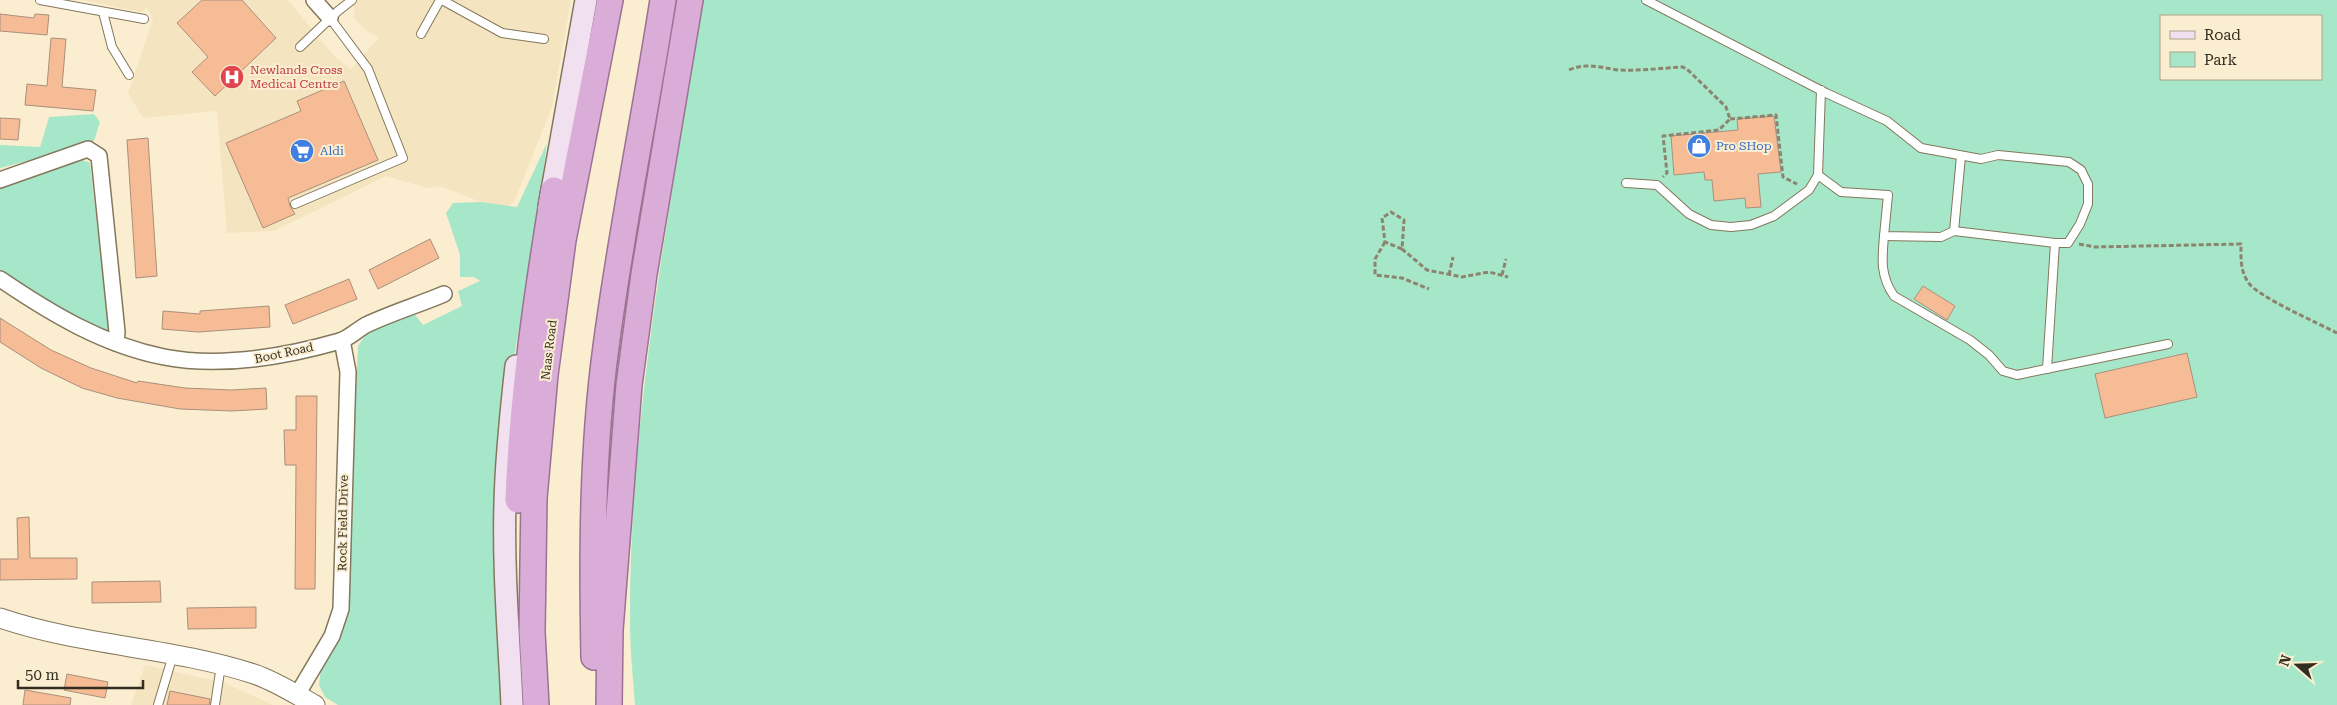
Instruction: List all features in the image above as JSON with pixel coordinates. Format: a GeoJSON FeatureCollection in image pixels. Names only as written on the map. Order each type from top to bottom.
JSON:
{"type":"FeatureCollection","features":[{"type":"Feature","properties":{"kind":"highway","name":"Naas Road"},"geometry":{"type":"LineString","coordinates":[[536,705],[532,632],[534,498],[545,375],[563,240],[610,0]]}},
{"type":"Feature","properties":{"kind":"highway"},"geometry":{"type":"LineString","coordinates":[[597,705],[594,662],[592,553],[605,349],[663,0]]}},
{"type":"Feature","properties":{"kind":"highway"},"geometry":{"type":"LineString","coordinates":[[610,705],[612,610],[629,386],[644,274],[690,0]]}},
{"type":"Feature","properties":{"kind":"highway"},"geometry":{"type":"LineString","coordinates":[[526,705],[521,635],[518,515],[520,461],[534,316],[554,190]]}},
{"type":"Feature","properties":{"kind":"main road"},"geometry":{"type":"LineString","coordinates":[[512,705],[505,538],[509,435],[517,358],[529,286],[554,190],[586,0]]}},
{"type":"Feature","properties":{"kind":"street"},"geometry":{"type":"LineString","coordinates":[[314,0],[330,18]]}},
{"type":"Feature","properties":{"kind":"street"},"geometry":{"type":"LineString","coordinates":[[0,180],[88,149],[99,156],[117,332],[116,344]]}},
{"type":"Feature","properties":{"kind":"street","name":"Boot Road"},"geometry":{"type":"LineString","coordinates":[[0,279],[34,302],[77,326],[116,344],[164,357],[251,360],[342,340],[365,326],[444,294]]}},
{"type":"Feature","properties":{"kind":"street","name":"Rock Field Drive"},"geometry":{"type":"LineString","coordinates":[[297,694],[332,636],[340,609],[348,372],[342,340]]}},
{"type":"Feature","properties":{"kind":"street"},"geometry":{"type":"LineString","coordinates":[[0,618],[255,674],[297,694],[315,705]]}},
{"type":"Feature","properties":{"kind":"lane"},"geometry":{"type":"LineString","coordinates":[[40,0],[144,19]]}},
{"type":"Feature","properties":{"kind":"lane"},"geometry":{"type":"LineString","coordinates":[[300,47],[352,0]]}},
{"type":"Feature","properties":{"kind":"lane"},"geometry":{"type":"LineString","coordinates":[[421,34],[441,0],[502,33],[544,39]]}},
{"type":"Feature","properties":{"kind":"lane"},"geometry":{"type":"LineString","coordinates":[[1646,0],[1820,90],[1887,121],[1921,148],[1982,159],[1998,155],[2069,162],[2081,170],[2088,184],[2088,204],[2080,224],[2068,242],[2055,243],[1954,231],[1941,237],[1884,236]]}},
{"type":"Feature","properties":{"kind":"lane"},"geometry":{"type":"LineString","coordinates":[[103,12],[112,47],[129,75]]}},
{"type":"Feature","properties":{"kind":"lane"},"geometry":{"type":"LineString","coordinates":[[295,204],[403,158],[368,68],[330,18]]}},
{"type":"Feature","properties":{"kind":"lane"},"geometry":{"type":"LineString","coordinates":[[1626,183],[1656,185],[1689,214],[1711,225],[1731,227],[1751,225],[1774,216],[1809,190],[1818,175],[1820,90]]}},
{"type":"Feature","properties":{"kind":"lane"},"geometry":{"type":"LineString","coordinates":[[1954,231],[1961,156]]}},
{"type":"Feature","properties":{"kind":"lane"},"geometry":{"type":"LineString","coordinates":[[1818,175],[1841,192],[1888,194],[1882,271],[1886,284],[1894,296],[1970,340],[1989,355],[2003,371],[2017,375],[2168,344]]}},
{"type":"Feature","properties":{"kind":"lane"},"geometry":{"type":"LineString","coordinates":[[2047,369],[2055,243]]}},
{"type":"Feature","properties":{"kind":"lane"},"geometry":{"type":"LineString","coordinates":[[158,705],[173,655]]}},
{"type":"Feature","properties":{"kind":"lane"},"geometry":{"type":"LineString","coordinates":[[215,705],[221,665]]}},
{"type":"Feature","properties":{"kind":"path"},"geometry":{"type":"LineString","coordinates":[[1569,70],[1579,65],[1605,66],[1618,70],[1682,67],[1689,71],[1726,107],[1730,119]]}},
{"type":"Feature","properties":{"kind":"path"},"geometry":{"type":"LineString","coordinates":[[1656,185],[1667,173],[1663,136],[1719,130],[1730,119],[1776,115],[1782,177],[1809,190]]}},
{"type":"Feature","properties":{"kind":"path"},"geometry":{"type":"LineString","coordinates":[[1402,249],[1404,220],[1391,212],[1382,218],[1386,242],[1375,259],[1375,275],[1402,278],[1429,289]]}},
{"type":"Feature","properties":{"kind":"path"},"geometry":{"type":"LineString","coordinates":[[1386,242],[1402,249],[1427,270],[1462,277],[1489,272],[1508,276]]}},
{"type":"Feature","properties":{"kind":"path"},"geometry":{"type":"LineString","coordinates":[[2068,242],[2095,247],[2241,244],[2241,268],[2249,284],[2262,293],[2337,333]]}},
{"type":"Feature","properties":{"kind":"path"},"geometry":{"type":"LineString","coordinates":[[1449,275],[1453,257]]}},
{"type":"Feature","properties":{"kind":"path"},"geometry":{"type":"LineString","coordinates":[[1502,275],[1506,258]]}},
{"type":"Feature","properties":{"kind":"shaded area"},"geometry":{"type":"Polygon","coordinates":[[[81,0],[288,0],[336,58],[351,69],[379,38],[365,30],[354,18],[355,8],[348,0],[571,0],[552,107],[514,202],[506,207],[481,202],[440,186],[427,188],[386,176],[274,231],[227,233],[217,111],[143,118],[128,93],[153,18],[147,8],[141,12],[81,0]]]}},
{"type":"Feature","properties":{"kind":"shaded area"},"geometry":{"type":"Polygon","coordinates":[[[145,665],[225,683],[273,705],[131,705],[145,665]]]}},
{"type":"Feature","properties":{"kind":"green space"},"geometry":{"type":"Polygon","coordinates":[[[703,0],[2337,0],[2337,705],[635,705],[630,622],[636,465],[644,387],[666,232],[703,0]]]}},
{"type":"Feature","properties":{"kind":"green space"},"geometry":{"type":"Polygon","coordinates":[[[94,114],[100,122],[93,144],[0,168],[0,145],[40,147],[49,117],[94,114]]]}},
{"type":"Feature","properties":{"kind":"green space"},"geometry":{"type":"Polygon","coordinates":[[[547,143],[537,224],[515,352],[506,430],[507,705],[338,705],[325,697],[319,685],[321,667],[345,624],[358,346],[367,333],[413,312],[423,325],[462,306],[458,291],[480,281],[474,277],[460,277],[460,255],[446,213],[453,203],[481,202],[517,207],[547,143]]]}},
{"type":"Feature","properties":{"kind":"green space"},"geometry":{"type":"Polygon","coordinates":[[[77,158],[90,163],[110,337],[79,321],[0,274],[0,186],[77,158]]]}},
{"type":"Feature","properties":{"kind":"building"},"geometry":{"type":"Polygon","coordinates":[[[202,0],[242,0],[276,38],[215,96],[192,72],[208,57],[177,23],[202,0]]]}},
{"type":"Feature","properties":{"kind":"building"},"geometry":{"type":"Polygon","coordinates":[[[0,14],[34,18],[35,14],[49,15],[47,35],[0,31],[0,14]]]}},
{"type":"Feature","properties":{"kind":"building"},"geometry":{"type":"Polygon","coordinates":[[[51,38],[66,39],[62,87],[96,90],[93,111],[25,105],[27,84],[47,86],[51,38]]]}},
{"type":"Feature","properties":{"kind":"building","name":"Aldi"},"geometry":{"type":"Polygon","coordinates":[[[344,81],[378,160],[288,198],[295,214],[263,228],[226,143],[301,111],[297,101],[344,81]]]}},
{"type":"Feature","properties":{"kind":"building"},"geometry":{"type":"Polygon","coordinates":[[[1774,116],[1781,172],[1758,174],[1761,207],[1746,208],[1745,198],[1714,201],[1712,180],[1705,180],[1704,172],[1674,175],[1671,136],[1738,130],[1737,119],[1774,116]]]}},
{"type":"Feature","properties":{"kind":"building"},"geometry":{"type":"Polygon","coordinates":[[[0,118],[20,119],[18,140],[0,139],[0,118]]]}},
{"type":"Feature","properties":{"kind":"building"},"geometry":{"type":"Polygon","coordinates":[[[148,138],[157,276],[136,278],[127,140],[148,138]]]}},
{"type":"Feature","properties":{"kind":"building"},"geometry":{"type":"Polygon","coordinates":[[[430,239],[439,258],[378,289],[369,270],[430,239]]]}},
{"type":"Feature","properties":{"kind":"building"},"geometry":{"type":"Polygon","coordinates":[[[349,279],[357,299],[293,324],[285,305],[349,279]]]}},
{"type":"Feature","properties":{"kind":"building"},"geometry":{"type":"Polygon","coordinates":[[[1923,286],[1955,306],[1947,320],[1914,299],[1923,286]]]}},
{"type":"Feature","properties":{"kind":"building"},"geometry":{"type":"Polygon","coordinates":[[[269,306],[270,327],[198,332],[162,329],[163,311],[200,314],[200,311],[269,306]]]}},
{"type":"Feature","properties":{"kind":"building"},"geometry":{"type":"Polygon","coordinates":[[[0,318],[51,350],[91,368],[137,383],[138,381],[185,388],[231,390],[266,388],[267,409],[232,411],[180,409],[117,398],[82,388],[41,368],[0,342],[0,318]]]}},
{"type":"Feature","properties":{"kind":"building"},"geometry":{"type":"Polygon","coordinates":[[[2187,353],[2197,397],[2105,418],[2095,374],[2187,353]]]}},
{"type":"Feature","properties":{"kind":"building"},"geometry":{"type":"Polygon","coordinates":[[[296,396],[317,396],[315,589],[295,589],[296,465],[285,465],[284,430],[296,430],[296,396]]]}},
{"type":"Feature","properties":{"kind":"building"},"geometry":{"type":"Polygon","coordinates":[[[29,517],[30,558],[77,558],[77,579],[0,580],[0,559],[18,559],[17,518],[29,517]]]}},
{"type":"Feature","properties":{"kind":"building"},"geometry":{"type":"Polygon","coordinates":[[[160,581],[161,602],[92,603],[92,582],[160,581]]]}},
{"type":"Feature","properties":{"kind":"building"},"geometry":{"type":"Polygon","coordinates":[[[256,607],[256,628],[188,629],[187,608],[256,607]]]}},
{"type":"Feature","properties":{"kind":"building"},"geometry":{"type":"Polygon","coordinates":[[[67,674],[108,682],[105,698],[64,690],[67,674]]]}},
{"type":"Feature","properties":{"kind":"building"},"geometry":{"type":"Polygon","coordinates":[[[25,690],[71,698],[70,705],[23,705],[25,690]]]}},
{"type":"Feature","properties":{"kind":"building"},"geometry":{"type":"Polygon","coordinates":[[[170,691],[210,699],[209,705],[167,705],[170,691]]]}},
{"type":"Feature","properties":{"kind":"place","name":"Newlands Cross Medical Centre"},"geometry":{"type":"Point","coordinates":[232,77]}},
{"type":"Feature","properties":{"kind":"place","name":"Pro SHop"},"geometry":{"type":"Point","coordinates":[1699,146]}},
{"type":"Feature","properties":{"kind":"place","name":"Aldi"},"geometry":{"type":"Point","coordinates":[302,151]}}]}
